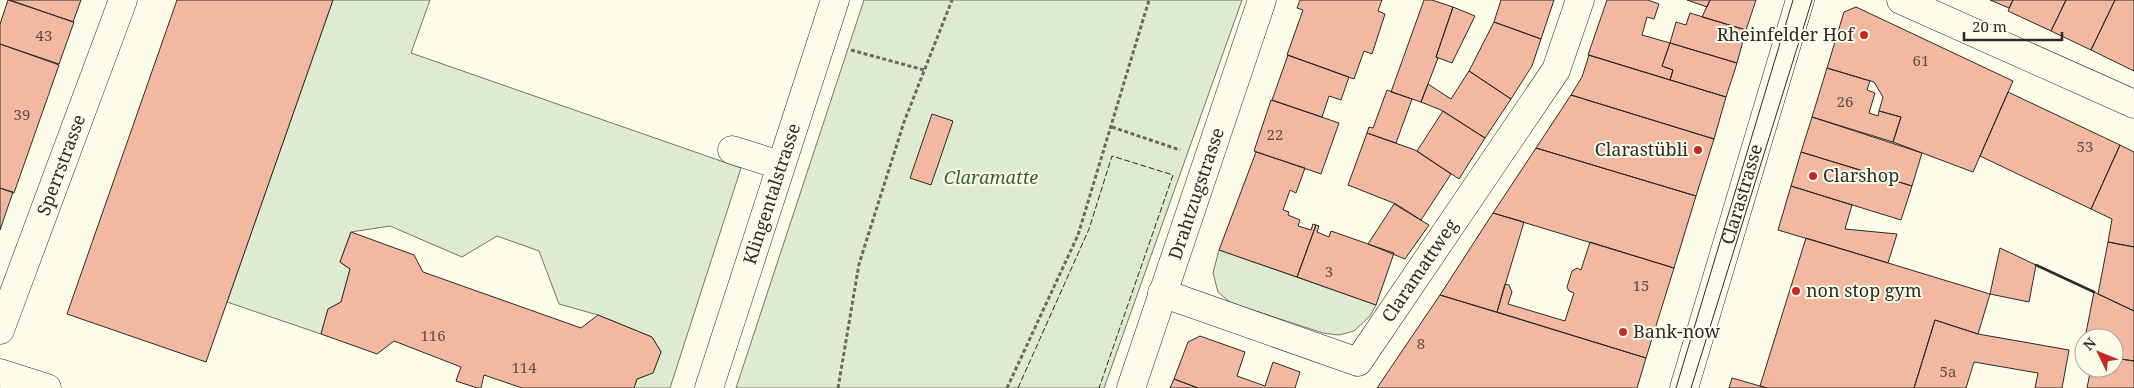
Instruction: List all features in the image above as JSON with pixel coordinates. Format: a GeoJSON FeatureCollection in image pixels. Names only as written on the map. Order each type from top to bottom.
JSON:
{"type":"FeatureCollection","features":[{"type":"Feature","properties":{"kind":"street","name":"Sperrstrasse"},"geometry":{"type":"LineString","coordinates":[[0,330],[123,0]]}},
{"type":"Feature","properties":{"kind":"street","name":"Klingentalstrasse"},"geometry":{"type":"LineString","coordinates":[[709,388],[835,0]]}},
{"type":"Feature","properties":{"kind":"street","name":"Drahtzugstrasse"},"geometry":{"type":"LineString","coordinates":[[1131,388],[1262,0]]}},
{"type":"Feature","properties":{"kind":"street","name":"Claramattweg"},"geometry":{"type":"LineString","coordinates":[[1162,293],[1358,362],[1556,70],[1580,0]]}},
{"type":"Feature","properties":{"kind":"street","name":"Clarastrasse"},"geometry":{"type":"LineString","coordinates":[[1684,388],[1800,0]]}},
{"type":"Feature","properties":{"kind":"street"},"geometry":{"type":"LineString","coordinates":[[1901,0],[2134,104]]}},
{"type":"Feature","properties":{"kind":"street"},"geometry":{"type":"LineString","coordinates":[[732,150],[780,166]]}},
{"type":"Feature","properties":{"kind":"street"},"geometry":{"type":"LineString","coordinates":[[0,373],[47,388]]}},
{"type":"Feature","properties":{"kind":"path"},"geometry":{"type":"LineString","coordinates":[[838,388],[859,264],[904,122],[952,0]]}},
{"type":"Feature","properties":{"kind":"path"},"geometry":{"type":"LineString","coordinates":[[1007,388],[1078,235],[1149,0]]}},
{"type":"Feature","properties":{"kind":"path"},"geometry":{"type":"LineString","coordinates":[[821,42],[924,70]]}},
{"type":"Feature","properties":{"kind":"path"},"geometry":{"type":"LineString","coordinates":[[1112,127],[1207,159]]}},
{"type":"Feature","properties":{"kind":"green space"},"geometry":{"type":"Polygon","coordinates":[[[333,0],[430,0],[411,53],[741,168],[670,388],[634,388],[637,379],[653,372],[661,352],[652,337],[598,315],[559,304],[539,251],[497,236],[462,257],[390,226],[351,232],[340,262],[350,269],[341,302],[328,309],[321,334],[227,302],[333,0]]]}},
{"type":"Feature","properties":{"kind":"green space","name":"Claramatte"},"geometry":{"type":"Polygon","coordinates":[[[864,0],[1242,0],[1104,388],[736,388],[864,0]]]}},
{"type":"Feature","properties":{"kind":"green space"},"geometry":{"type":"Polygon","coordinates":[[[1219,250],[1376,305],[1370,316],[1354,331],[1339,335],[1323,333],[1231,303],[1218,292],[1213,273],[1219,250]]]}},
{"type":"Feature","properties":{"kind":"building"},"geometry":{"type":"Polygon","coordinates":[[[8,0],[74,22],[59,64],[0,44],[0,24],[8,0]]]}},
{"type":"Feature","properties":{"kind":"building"},"geometry":{"type":"Polygon","coordinates":[[[10,0],[81,0],[73,22],[10,0]]]}},
{"type":"Feature","properties":{"kind":"building"},"geometry":{"type":"Polygon","coordinates":[[[177,0],[333,0],[206,362],[67,314],[177,0]]]}},
{"type":"Feature","properties":{"kind":"building"},"geometry":{"type":"Polygon","coordinates":[[[1300,0],[1382,0],[1378,11],[1385,14],[1372,54],[1364,51],[1354,79],[1287,55],[1303,10],[1297,8],[1300,0]]]}},
{"type":"Feature","properties":{"kind":"building"},"geometry":{"type":"Polygon","coordinates":[[[1424,0],[1432,0],[1453,7],[1436,57],[1438,58],[1421,102],[1391,92],[1424,0]]]}},
{"type":"Feature","properties":{"kind":"building"},"geometry":{"type":"Polygon","coordinates":[[[1501,0],[1554,0],[1541,39],[1494,22],[1501,0]]]}},
{"type":"Feature","properties":{"kind":"building"},"geometry":{"type":"Polygon","coordinates":[[[1607,0],[1648,0],[1659,4],[1654,19],[1647,17],[1642,35],[1670,43],[1662,66],[1673,70],[1670,80],[1588,55],[1607,0]]]}},
{"type":"Feature","properties":{"kind":"building"},"geometry":{"type":"Polygon","coordinates":[[[1687,0],[1710,0],[1707,7],[1687,0]]]}},
{"type":"Feature","properties":{"kind":"building"},"geometry":{"type":"Polygon","coordinates":[[[1710,0],[1756,0],[1746,30],[1702,17],[1710,0]]]}},
{"type":"Feature","properties":{"kind":"building"},"geometry":{"type":"Polygon","coordinates":[[[1990,0],[2013,0],[2009,8],[1990,0]]]}},
{"type":"Feature","properties":{"kind":"building"},"geometry":{"type":"Polygon","coordinates":[[[2013,0],[2066,0],[2051,31],[2008,11],[2013,0]]]}},
{"type":"Feature","properties":{"kind":"building"},"geometry":{"type":"Polygon","coordinates":[[[2066,0],[2115,0],[2091,50],[2051,31],[2066,0]]]}},
{"type":"Feature","properties":{"kind":"building"},"geometry":{"type":"Polygon","coordinates":[[[2115,0],[2134,0],[2134,71],[2091,50],[2115,0]]]}},
{"type":"Feature","properties":{"kind":"building"},"geometry":{"type":"Polygon","coordinates":[[[1453,7],[1475,16],[1452,63],[1436,57],[1453,7]]]}},
{"type":"Feature","properties":{"kind":"building"},"geometry":{"type":"Polygon","coordinates":[[[1856,7],[2013,81],[1973,172],[1893,142],[1901,117],[1879,111],[1883,97],[1874,82],[1827,68],[1844,12],[1856,7]]]}},
{"type":"Feature","properties":{"kind":"building"},"geometry":{"type":"Polygon","coordinates":[[[1690,13],[1746,30],[1737,63],[1670,43],[1676,22],[1686,25],[1690,13]]]}},
{"type":"Feature","properties":{"kind":"building"},"geometry":{"type":"Polygon","coordinates":[[[1494,22],[1541,39],[1532,66],[1511,99],[1469,71],[1494,22]]]}},
{"type":"Feature","properties":{"kind":"building"},"geometry":{"type":"Polygon","coordinates":[[[1670,43],[1737,63],[1726,97],[1670,80],[1673,70],[1662,66],[1670,43]]]}},
{"type":"Feature","properties":{"kind":"building"},"geometry":{"type":"Polygon","coordinates":[[[0,44],[59,65],[14,193],[0,188],[0,44]]]}},
{"type":"Feature","properties":{"kind":"building"},"geometry":{"type":"Polygon","coordinates":[[[1288,55],[1349,77],[1341,100],[1329,96],[1322,117],[1272,100],[1288,55]]]}},
{"type":"Feature","properties":{"kind":"building"},"geometry":{"type":"Polygon","coordinates":[[[1589,55],[1726,97],[1714,139],[1571,95],[1582,77],[1589,55]]]}},
{"type":"Feature","properties":{"kind":"building"},"geometry":{"type":"Polygon","coordinates":[[[1827,68],[1870,81],[1867,90],[1875,93],[1869,113],[1878,116],[1879,111],[1901,117],[1893,142],[1812,117],[1827,68]]]}},
{"type":"Feature","properties":{"kind":"building"},"geometry":{"type":"Polygon","coordinates":[[[1469,71],[1511,99],[1485,138],[1441,110],[1421,102],[1428,84],[1451,99],[1469,71]]]}},
{"type":"Feature","properties":{"kind":"building"},"geometry":{"type":"Polygon","coordinates":[[[1387,90],[1412,99],[1396,143],[1367,133],[1369,127],[1373,128],[1387,90]]]}},
{"type":"Feature","properties":{"kind":"building"},"geometry":{"type":"Polygon","coordinates":[[[2008,92],[2120,145],[2091,209],[1980,156],[2008,92]]]}},
{"type":"Feature","properties":{"kind":"building"},"geometry":{"type":"Polygon","coordinates":[[[1571,95],[1714,139],[1696,196],[1536,148],[1571,95]]]}},
{"type":"Feature","properties":{"kind":"building"},"geometry":{"type":"Polygon","coordinates":[[[1271,100],[1339,123],[1321,174],[1254,151],[1271,100]]]}},
{"type":"Feature","properties":{"kind":"building"},"geometry":{"type":"Polygon","coordinates":[[[1443,111],[1485,138],[1459,179],[1417,151],[1443,111]]]}},
{"type":"Feature","properties":{"kind":"building"},"geometry":{"type":"Polygon","coordinates":[[[932,114],[953,121],[931,185],[910,178],[932,114]]]}},
{"type":"Feature","properties":{"kind":"building"},"geometry":{"type":"Polygon","coordinates":[[[1812,117],[1922,153],[1912,186],[1801,152],[1812,117]]]}},
{"type":"Feature","properties":{"kind":"building"},"geometry":{"type":"Polygon","coordinates":[[[1367,133],[1415,150],[1451,174],[1421,220],[1396,204],[1348,185],[1367,133]]]}},
{"type":"Feature","properties":{"kind":"building"},"geometry":{"type":"Polygon","coordinates":[[[2120,145],[2134,152],[2134,247],[2108,242],[2112,219],[2091,209],[2120,145]]]}},
{"type":"Feature","properties":{"kind":"building"},"geometry":{"type":"Polygon","coordinates":[[[1536,148],[1696,196],[1674,268],[1493,213],[1536,148]]]}},
{"type":"Feature","properties":{"kind":"building"},"geometry":{"type":"Polygon","coordinates":[[[1256,152],[1305,168],[1296,193],[1290,190],[1283,210],[1289,212],[1288,215],[1300,220],[1298,226],[1311,230],[1313,224],[1316,225],[1297,277],[1219,250],[1256,152]]]}},
{"type":"Feature","properties":{"kind":"building"},"geometry":{"type":"Polygon","coordinates":[[[1801,152],[1912,186],[1901,220],[1791,186],[1801,152]]]}},
{"type":"Feature","properties":{"kind":"building"},"geometry":{"type":"Polygon","coordinates":[[[1791,186],[1852,205],[1845,229],[1897,234],[1888,263],[1778,230],[1791,186]]]}},
{"type":"Feature","properties":{"kind":"building"},"geometry":{"type":"Polygon","coordinates":[[[0,188],[13,192],[0,230],[0,188]]]}},
{"type":"Feature","properties":{"kind":"building"},"geometry":{"type":"Polygon","coordinates":[[[1394,204],[1429,225],[1405,259],[1368,244],[1394,204]]]}},
{"type":"Feature","properties":{"kind":"building"},"geometry":{"type":"Polygon","coordinates":[[[1493,213],[1524,222],[1497,312],[1440,295],[1493,213]]]}},
{"type":"Feature","properties":{"kind":"building"},"geometry":{"type":"Polygon","coordinates":[[[1316,225],[1319,226],[1317,232],[1329,237],[1331,231],[1394,253],[1376,305],[1297,277],[1316,225]]]}},
{"type":"Feature","properties":{"kind":"building"},"geometry":{"type":"Polygon","coordinates":[[[351,232],[414,255],[423,272],[581,328],[598,315],[652,337],[661,352],[653,373],[637,379],[634,388],[522,388],[484,375],[481,388],[477,388],[456,381],[461,367],[394,341],[377,354],[321,334],[328,309],[341,302],[350,269],[340,262],[351,232]]]}},
{"type":"Feature","properties":{"kind":"building"},"geometry":{"type":"Polygon","coordinates":[[[1806,238],[1990,294],[1978,334],[1935,320],[1914,388],[1767,388],[1760,386],[1806,238]]]}},
{"type":"Feature","properties":{"kind":"building"},"geometry":{"type":"Polygon","coordinates":[[[1590,242],[1674,268],[1646,358],[1497,312],[1505,284],[1509,285],[1512,292],[1508,304],[1565,321],[1574,293],[1569,291],[1567,287],[1572,271],[1577,268],[1581,270],[1590,242]]]}},
{"type":"Feature","properties":{"kind":"building"},"geometry":{"type":"Polygon","coordinates":[[[2108,242],[2134,247],[2134,311],[2098,294],[2108,242]]]}},
{"type":"Feature","properties":{"kind":"building"},"geometry":{"type":"Polygon","coordinates":[[[2000,248],[2036,265],[2029,302],[1990,294],[2000,248]]]}},
{"type":"Feature","properties":{"kind":"building"},"geometry":{"type":"Polygon","coordinates":[[[2094,292],[2134,311],[2134,361],[2124,360],[2124,328],[2087,328],[2094,292]]]}},
{"type":"Feature","properties":{"kind":"building"},"geometry":{"type":"Polygon","coordinates":[[[1440,295],[1646,358],[1637,388],[1377,388],[1440,295]]]}},
{"type":"Feature","properties":{"kind":"building"},"geometry":{"type":"Polygon","coordinates":[[[1935,320],[1978,334],[2069,350],[2062,388],[2035,388],[2038,373],[1974,362],[1966,388],[1914,388],[1935,320]]]}},
{"type":"Feature","properties":{"kind":"building"},"geometry":{"type":"Polygon","coordinates":[[[1200,336],[1245,352],[1237,376],[1265,386],[1273,362],[1300,372],[1295,388],[1198,388],[1174,379],[1188,342],[1200,336]]]}},
{"type":"Feature","properties":{"kind":"building"},"geometry":{"type":"Polygon","coordinates":[[[2124,360],[2134,361],[2134,388],[2087,388],[2089,378],[2124,378],[2124,360]]]}},
{"type":"Feature","properties":{"kind":"building"},"geometry":{"type":"Polygon","coordinates":[[[1732,378],[1767,388],[1729,388],[1732,378]]]}},
{"type":"Feature","properties":{"kind":"building"},"geometry":{"type":"Polygon","coordinates":[[[1174,379],[1198,388],[1170,388],[1174,379]]]}},
{"type":"Feature","properties":{"kind":"tram line"},"geometry":{"type":"LineString","coordinates":[[1676,388],[1793,0]]}},
{"type":"Feature","properties":{"kind":"tram line"},"geometry":{"type":"LineString","coordinates":[[1691,388],[1812,0]]}},
{"type":"Feature","properties":{"kind":"fence"},"geometry":{"type":"LineString","coordinates":[[1018,388],[1089,229],[1112,156],[1173,175],[1099,388]]}},
{"type":"Feature","properties":{"kind":"wall"},"geometry":{"type":"LineString","coordinates":[[2036,265],[2094,292]]}},
{"type":"Feature","properties":{"kind":"place","name":"Rheinfelder Hof"},"geometry":{"type":"Point","coordinates":[1864,35]}},
{"type":"Feature","properties":{"kind":"place","name":"Clarastübli"},"geometry":{"type":"Point","coordinates":[1698,150]}},
{"type":"Feature","properties":{"kind":"place","name":"Clarshop"},"geometry":{"type":"Point","coordinates":[1813,176]}},
{"type":"Feature","properties":{"kind":"place","name":"non stop gym"},"geometry":{"type":"Point","coordinates":[1796,291]}},
{"type":"Feature","properties":{"kind":"place","name":"Bank-now"},"geometry":{"type":"Point","coordinates":[1623,332]}}]}
